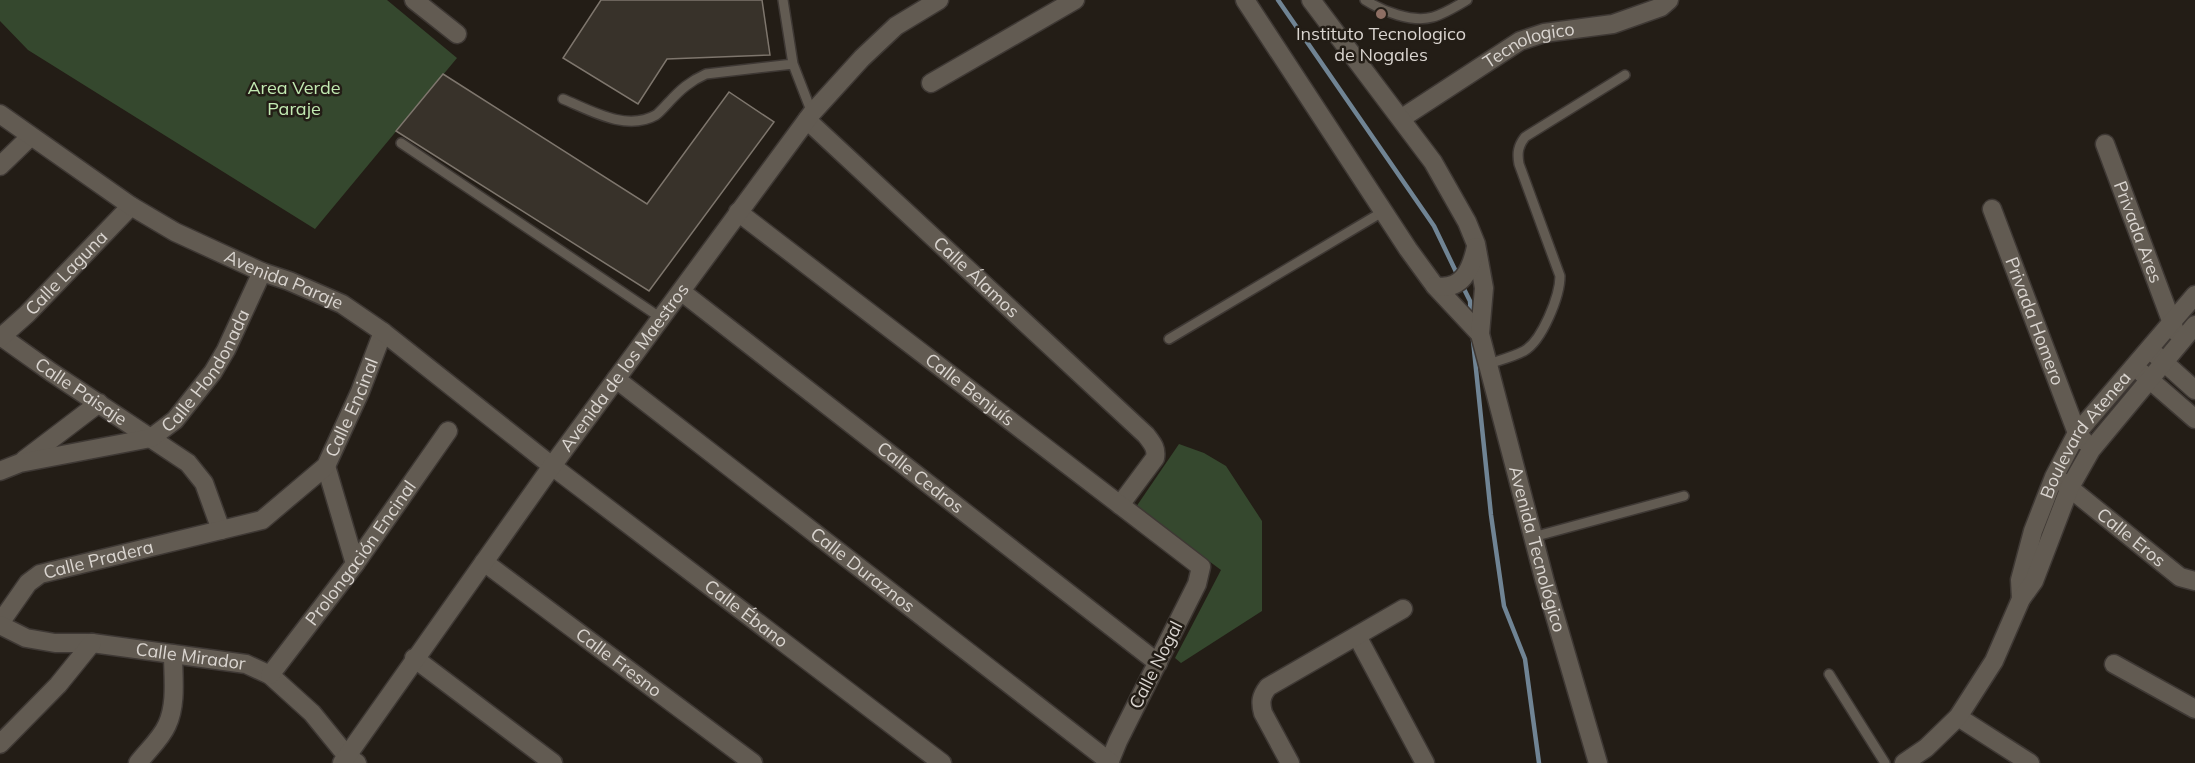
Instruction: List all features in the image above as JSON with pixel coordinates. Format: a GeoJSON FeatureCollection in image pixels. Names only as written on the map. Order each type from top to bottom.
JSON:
{"type":"FeatureCollection","features":[{"type":"Feature","properties":{"kind":"street"},"geometry":{"type":"LineString","coordinates":[[414,0],[457,34]]}},
{"type":"Feature","properties":{"kind":"street","name":"Avenida de los Maestros"},"geometry":{"type":"LineString","coordinates":[[349,761],[414,658],[809,116],[862,58],[896,26],[939,0]]}},
{"type":"Feature","properties":{"kind":"street"},"geometry":{"type":"LineString","coordinates":[[931,83],[1075,0]]}},
{"type":"Feature","properties":{"kind":"street","name":"Avenida Tecnológico"},"geometry":{"type":"LineString","coordinates":[[1245,0],[1383,211],[1435,285],[1480,334]]}},
{"type":"Feature","properties":{"kind":"street","name":"Avenida Tecnológico"},"geometry":{"type":"LineString","coordinates":[[1311,0],[1433,162],[1467,222],[1476,244],[1484,288],[1480,334],[1533,537],[1598,763]]}},
{"type":"Feature","properties":{"kind":"street","name":"Tecnologico"},"geometry":{"type":"LineString","coordinates":[[1402,118],[1520,41],[1544,33],[1613,24],[1661,7],[1669,0]]}},
{"type":"Feature","properties":{"kind":"street","name":"Avenida Paraje"},"geometry":{"type":"LineString","coordinates":[[0,114],[131,206],[175,232],[262,272],[289,280],[342,304],[383,332],[552,466]]}},
{"type":"Feature","properties":{"kind":"street","name":"Calle Álamos"},"geometry":{"type":"LineString","coordinates":[[809,116],[1154,444],[1155,458],[1120,505]]}},
{"type":"Feature","properties":{"kind":"street"},"geometry":{"type":"LineString","coordinates":[[0,166],[30,137]]}},
{"type":"Feature","properties":{"kind":"street","name":"Privada Ares"},"geometry":{"type":"LineString","coordinates":[[2104,144],[2170,322],[2181,342]]}},
{"type":"Feature","properties":{"kind":"street","name":"Calle Laguna"},"geometry":{"type":"LineString","coordinates":[[1,338],[131,206]]}},
{"type":"Feature","properties":{"kind":"street","name":"Privada Homero"},"geometry":{"type":"LineString","coordinates":[[1992,209],[2077,433],[2091,450]]}},
{"type":"Feature","properties":{"kind":"street","name":"Calle Benjuís"},"geometry":{"type":"LineString","coordinates":[[738,212],[1201,567]]}},
{"type":"Feature","properties":{"kind":"street"},"geometry":{"type":"LineString","coordinates":[[1435,285],[1452,286],[1460,281],[1472,262],[1476,244]]}},
{"type":"Feature","properties":{"kind":"street","name":"Calle Hondonada"},"geometry":{"type":"LineString","coordinates":[[0,471],[20,463],[151,438],[175,420],[213,372],[226,350],[262,272]]}},
{"type":"Feature","properties":{"kind":"street","name":"Calle Cedros"},"geometry":{"type":"LineString","coordinates":[[682,292],[1158,663]]}},
{"type":"Feature","properties":{"kind":"street","name":"Boulevard Atenea"},"geometry":{"type":"LineString","coordinates":[[2021,599],[2020,580],[2025,557],[2054,477],[2077,433],[2195,295]]}},
{"type":"Feature","properties":{"kind":"street","name":"Boulevard Atenea"},"geometry":{"type":"LineString","coordinates":[[1904,763],[1929,756],[1958,717],[1994,661],[2021,599],[2034,580],[2070,487],[2091,450],[2195,325]]}},
{"type":"Feature","properties":{"kind":"street","name":"Calle Encinal"},"geometry":{"type":"LineString","coordinates":[[221,530],[262,520],[326,466],[356,402],[383,332]]}},
{"type":"Feature","properties":{"kind":"street","name":"Calle Paisaje"},"geometry":{"type":"LineString","coordinates":[[1,338],[188,463],[204,483],[221,530]]}},
{"type":"Feature","properties":{"kind":"street"},"geometry":{"type":"LineString","coordinates":[[2148,349],[2195,390]]}},
{"type":"Feature","properties":{"kind":"street"},"geometry":{"type":"LineString","coordinates":[[2134,366],[2195,419]]}},
{"type":"Feature","properties":{"kind":"street","name":"Calle Duraznos"},"geometry":{"type":"LineString","coordinates":[[616,379],[1109,762]]}},
{"type":"Feature","properties":{"kind":"street","name":"Calle Hondonada"},"geometry":{"type":"LineString","coordinates":[[20,463],[99,403]]}},
{"type":"Feature","properties":{"kind":"street","name":"Prolongación Encinal"},"geometry":{"type":"LineString","coordinates":[[270,675],[355,564],[448,430]]}},
{"type":"Feature","properties":{"kind":"street"},"geometry":{"type":"LineString","coordinates":[[326,466],[355,564]]}},
{"type":"Feature","properties":{"kind":"street","name":"Calle Ébano"},"geometry":{"type":"LineString","coordinates":[[552,466],[942,763]]}},
{"type":"Feature","properties":{"kind":"street","name":"Calle Eros"},"geometry":{"type":"LineString","coordinates":[[2054,477],[2070,487],[2180,577],[2195,582]]}},
{"type":"Feature","properties":{"kind":"street","name":"Calle Pradera"},"geometry":{"type":"LineString","coordinates":[[0,624],[28,583],[40,574],[221,530]]}},
{"type":"Feature","properties":{"kind":"street","name":"Calle Fresno"},"geometry":{"type":"LineString","coordinates":[[484,562],[753,763]]}},
{"type":"Feature","properties":{"kind":"street","name":"Calle Nogal"},"geometry":{"type":"LineString","coordinates":[[1109,762],[1197,584],[1201,567]]}},
{"type":"Feature","properties":{"kind":"street"},"geometry":{"type":"LineString","coordinates":[[1290,763],[1263,713],[1261,706],[1263,693],[1268,687],[1403,609]]}},
{"type":"Feature","properties":{"kind":"street","name":"Calle Mirador"},"geometry":{"type":"LineString","coordinates":[[0,624],[26,638],[55,643],[92,643],[246,664],[270,675],[312,712],[349,761]]}},
{"type":"Feature","properties":{"kind":"street"},"geometry":{"type":"LineString","coordinates":[[1357,636],[1425,763]]}},
{"type":"Feature","properties":{"kind":"street"},"geometry":{"type":"LineString","coordinates":[[0,744],[57,685],[92,643]]}},
{"type":"Feature","properties":{"kind":"street"},"geometry":{"type":"LineString","coordinates":[[138,763],[167,726],[170,718],[173,706],[173,654]]}},
{"type":"Feature","properties":{"kind":"street"},"geometry":{"type":"LineString","coordinates":[[414,658],[554,763]]}},
{"type":"Feature","properties":{"kind":"street"},"geometry":{"type":"LineString","coordinates":[[2114,664],[2195,710]]}},
{"type":"Feature","properties":{"kind":"street"},"geometry":{"type":"LineString","coordinates":[[1958,717],[2030,763]]}},
{"type":"Feature","properties":{"kind":"lane"},"geometry":{"type":"LineString","coordinates":[[783,0],[793,64],[809,116]]}},
{"type":"Feature","properties":{"kind":"lane"},"geometry":{"type":"LineString","coordinates":[[1365,0],[1401,17],[1431,18],[1467,0]]}},
{"type":"Feature","properties":{"kind":"lane"},"geometry":{"type":"LineString","coordinates":[[563,99],[610,118],[636,121],[656,115],[692,80],[705,74],[793,64]]}},
{"type":"Feature","properties":{"kind":"lane"},"geometry":{"type":"LineString","coordinates":[[1488,364],[1526,350],[1540,332],[1559,293],[1560,276],[1519,164],[1517,154],[1521,142],[1525,137],[1625,75]]}},
{"type":"Feature","properties":{"kind":"lane"},"geometry":{"type":"LineString","coordinates":[[400,143],[661,318]]}},
{"type":"Feature","properties":{"kind":"lane"},"geometry":{"type":"LineString","coordinates":[[1169,339],[1383,211]]}},
{"type":"Feature","properties":{"kind":"lane"},"geometry":{"type":"LineString","coordinates":[[1533,537],[1684,496]]}},
{"type":"Feature","properties":{"kind":"lane"},"geometry":{"type":"LineString","coordinates":[[1829,674],[1885,763]]}},
{"type":"Feature","properties":{"kind":"green space","name":"Area Verde Paraje"},"geometry":{"type":"Polygon","coordinates":[[[0,0],[387,0],[457,58],[315,229],[28,50],[0,21],[0,0]]]}},
{"type":"Feature","properties":{"kind":"green space"},"geometry":{"type":"Polygon","coordinates":[[[1179,444],[1204,453],[1226,466],[1262,521],[1262,611],[1181,663],[1175,658],[1221,570],[1136,507],[1179,444]]]}},
{"type":"Feature","properties":{"kind":"building"},"geometry":{"type":"Polygon","coordinates":[[[601,0],[762,0],[770,55],[667,59],[638,104],[563,58],[601,0]]]}},
{"type":"Feature","properties":{"kind":"building"},"geometry":{"type":"Polygon","coordinates":[[[443,74],[647,204],[729,92],[774,122],[649,291],[396,131],[443,74]]]}},
{"type":"Feature","properties":{"kind":"waterway"},"geometry":{"type":"LineString","coordinates":[[1278,0],[1434,226],[1459,278]]}},
{"type":"Feature","properties":{"kind":"waterway"},"geometry":{"type":"LineString","coordinates":[[1462,285],[1470,301],[1471,317]]}},
{"type":"Feature","properties":{"kind":"waterway"},"geometry":{"type":"LineString","coordinates":[[1473,340],[1491,515],[1504,606],[1525,659],[1539,763]]}},
{"type":"Feature","properties":{"kind":"place","name":"Instituto Tecnologico de Nogales"},"geometry":{"type":"Point","coordinates":[1381,14]}}]}
